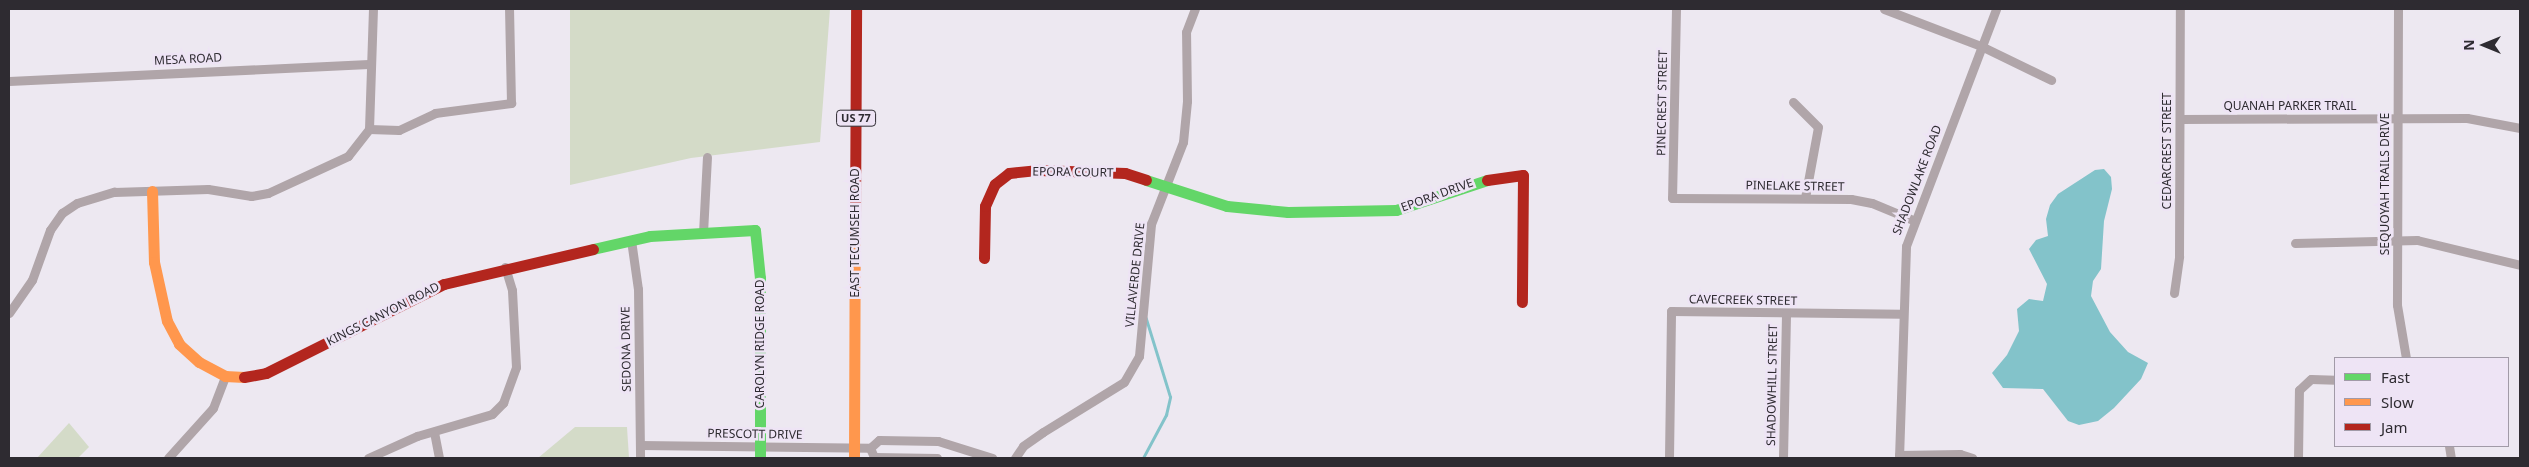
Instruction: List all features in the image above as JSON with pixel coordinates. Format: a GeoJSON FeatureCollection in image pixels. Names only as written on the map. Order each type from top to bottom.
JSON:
{"type":"FeatureCollection","features":[{"type":"Feature","properties":{"kind":"street"},"geometry":{"type":"LineString","coordinates":[[9,313],[32,280],[50,230],[62,213],[94,195],[208,189],[251,196],[268,193],[348,156],[369,129],[369,64],[374,9]]}},
{"type":"Feature","properties":{"kind":"street"},"geometry":{"type":"LineString","coordinates":[[369,129],[399,130],[436,113],[510,103],[509,9]]}},
{"type":"Feature","properties":{"kind":"street","name":"EAST TECUMSEH ROAD"},"geometry":{"type":"LineString","coordinates":[[854,453],[856,9]]}},
{"type":"Feature","properties":{"kind":"street","name":"VILLAVERDE DRIVE"},"geometry":{"type":"LineString","coordinates":[[1015,458],[1023,446],[1124,382],[1140,356],[1151,224],[1168,187],[1183,142],[1187,101],[1186,32],[1194,9]]}},
{"type":"Feature","properties":{"kind":"street","name":"PINECREST STREET"},"geometry":{"type":"LineString","coordinates":[[1672,198],[1676,9]]}},
{"type":"Feature","properties":{"kind":"street"},"geometry":{"type":"LineString","coordinates":[[1884,9],[1981,46],[2051,80]]}},
{"type":"Feature","properties":{"kind":"street","name":"SHADOWLAKE ROAD"},"geometry":{"type":"LineString","coordinates":[[1899,456],[1901,314],[1904,260],[1913,220],[1996,9]]}},
{"type":"Feature","properties":{"kind":"street","name":"CEDARCREST STREET"},"geometry":{"type":"LineString","coordinates":[[2174,293],[2179,256],[2180,9]]}},
{"type":"Feature","properties":{"kind":"street","name":"SEQUOYAH TRAILS DRIVE"},"geometry":{"type":"LineString","coordinates":[[2398,9],[2397,305],[2404,357]]}},
{"type":"Feature","properties":{"kind":"street","name":"MESA ROAD"},"geometry":{"type":"LineString","coordinates":[[9,81],[369,64]]}},
{"type":"Feature","properties":{"kind":"street"},"geometry":{"type":"LineString","coordinates":[[1793,102],[1816,122],[1819,131],[1805,198]]}},
{"type":"Feature","properties":{"kind":"street","name":"QUANAH PARKER TRAIL"},"geometry":{"type":"LineString","coordinates":[[2180,119],[2482,119],[2520,128]]}},
{"type":"Feature","properties":{"kind":"street"},"geometry":{"type":"LineString","coordinates":[[703,233],[707,157]]}},
{"type":"Feature","properties":{"kind":"street","name":"EPORA COURT"},"geometry":{"type":"LineString","coordinates":[[984,258],[986,206],[995,184],[1009,173],[1039,170],[1125,173],[1168,187]]}},
{"type":"Feature","properties":{"kind":"street","name":"EPORA DRIVE"},"geometry":{"type":"LineString","coordinates":[[1168,187],[1250,211],[1375,211],[1396,210],[1473,182],[1523,175],[1522,302]]}},
{"type":"Feature","properties":{"kind":"street"},"geometry":{"type":"LineString","coordinates":[[152,191],[154,262],[167,321],[179,344],[200,362],[225,376],[212,408],[168,458]]}},
{"type":"Feature","properties":{"kind":"street","name":"PINELAKE STREET"},"geometry":{"type":"LineString","coordinates":[[1672,198],[1863,200],[1913,220]]}},
{"type":"Feature","properties":{"kind":"street","name":"KINGS CANYON ROAD"},"geometry":{"type":"LineString","coordinates":[[225,376],[266,373],[411,297],[444,284],[506,267],[631,240],[756,230]]}},
{"type":"Feature","properties":{"kind":"street","name":"CAROLYN RIDGE ROAD"},"geometry":{"type":"LineString","coordinates":[[756,230],[760,278],[760,458]]}},
{"type":"Feature","properties":{"kind":"street","name":"SEDONA DRIVE"},"geometry":{"type":"LineString","coordinates":[[631,240],[638,289],[640,458]]}},
{"type":"Feature","properties":{"kind":"street"},"geometry":{"type":"LineString","coordinates":[[2295,242],[2398,241],[2446,244],[2520,265]]}},
{"type":"Feature","properties":{"kind":"street"},"geometry":{"type":"LineString","coordinates":[[368,458],[434,432],[492,414],[512,387],[516,367],[512,290],[506,267]]}},
{"type":"Feature","properties":{"kind":"street","name":"CAVECREEK STREET"},"geometry":{"type":"LineString","coordinates":[[1669,458],[1671,310],[1901,314]]}},
{"type":"Feature","properties":{"kind":"street","name":"SHADOWHILL STREET"},"geometry":{"type":"LineString","coordinates":[[1783,458],[1786,313]]}},
{"type":"Feature","properties":{"kind":"street"},"geometry":{"type":"LineString","coordinates":[[2298,458],[2299,390],[2311,378],[2334,380]]}},
{"type":"Feature","properties":{"kind":"street"},"geometry":{"type":"LineString","coordinates":[[434,432],[439,458]]}},
{"type":"Feature","properties":{"kind":"street"},"geometry":{"type":"LineString","coordinates":[[937,458],[874,457],[870,448],[879,440],[938,441],[992,458]]}},
{"type":"Feature","properties":{"kind":"street","name":"PRESCOTT DRIVE"},"geometry":{"type":"LineString","coordinates":[[640,445],[760,446],[854,453],[870,448]]}},
{"type":"Feature","properties":{"kind":"street"},"geometry":{"type":"LineString","coordinates":[[1899,456],[1960,454],[1972,458]]}},
{"type":"Feature","properties":{"kind":"green space"},"geometry":{"type":"Polygon","coordinates":[[[570,9],[830,9],[820,142],[691,158],[570,185],[570,9]]]}},
{"type":"Feature","properties":{"kind":"green space"},"geometry":{"type":"Polygon","coordinates":[[[69,423],[89,447],[78,458],[37,458],[69,423]]]}},
{"type":"Feature","properties":{"kind":"green space"},"geometry":{"type":"Polygon","coordinates":[[[575,427],[627,427],[629,458],[538,458],[575,427]]]}},
{"type":"Feature","properties":{"kind":"water"},"geometry":{"type":"Polygon","coordinates":[[[2104,169],[2111,177],[2112,189],[2104,221],[2101,269],[2093,281],[2091,296],[2110,332],[2128,352],[2148,363],[2141,379],[2114,408],[2098,421],[2079,425],[2068,421],[2043,389],[2003,388],[1992,373],[2007,355],[2019,331],[2017,309],[2029,299],[2043,301],[2047,284],[2029,249],[2036,240],[2048,236],[2046,219],[2050,205],[2058,194],[2095,170],[2104,169]]]}},
{"type":"Feature","properties":{"kind":"waterway"},"geometry":{"type":"LineString","coordinates":[[1143,458],[1166,415],[1170,397],[1146,319]]}},
{"type":"Feature","properties":{"kind":"traffic: fast"},"geometry":{"type":"LineString","coordinates":[[1146,180],[1227,206],[1288,212],[1396,210],[1487,180]]}},
{"type":"Feature","properties":{"kind":"traffic: fast"},"geometry":{"type":"LineString","coordinates":[[593,249],[650,236],[755,230],[760,278],[760,458]]}},
{"type":"Feature","properties":{"kind":"traffic: slow"},"geometry":{"type":"LineString","coordinates":[[152,191],[154,262],[167,321],[179,344],[199,362],[225,376],[244,377]]}},
{"type":"Feature","properties":{"kind":"traffic: slow"},"geometry":{"type":"LineString","coordinates":[[854,458],[855,223]]}},
{"type":"Feature","properties":{"kind":"traffic: jam"},"geometry":{"type":"LineString","coordinates":[[855,223],[856,9]]}},
{"type":"Feature","properties":{"kind":"traffic: jam"},"geometry":{"type":"LineString","coordinates":[[984,258],[985,206],[995,184],[1009,173],[1039,170],[1125,173],[1146,180]]}},
{"type":"Feature","properties":{"kind":"traffic: jam"},"geometry":{"type":"LineString","coordinates":[[1487,180],[1523,175],[1522,302]]}},
{"type":"Feature","properties":{"kind":"traffic: jam"},"geometry":{"type":"LineString","coordinates":[[244,377],[266,373],[444,284],[593,249]]}}]}
